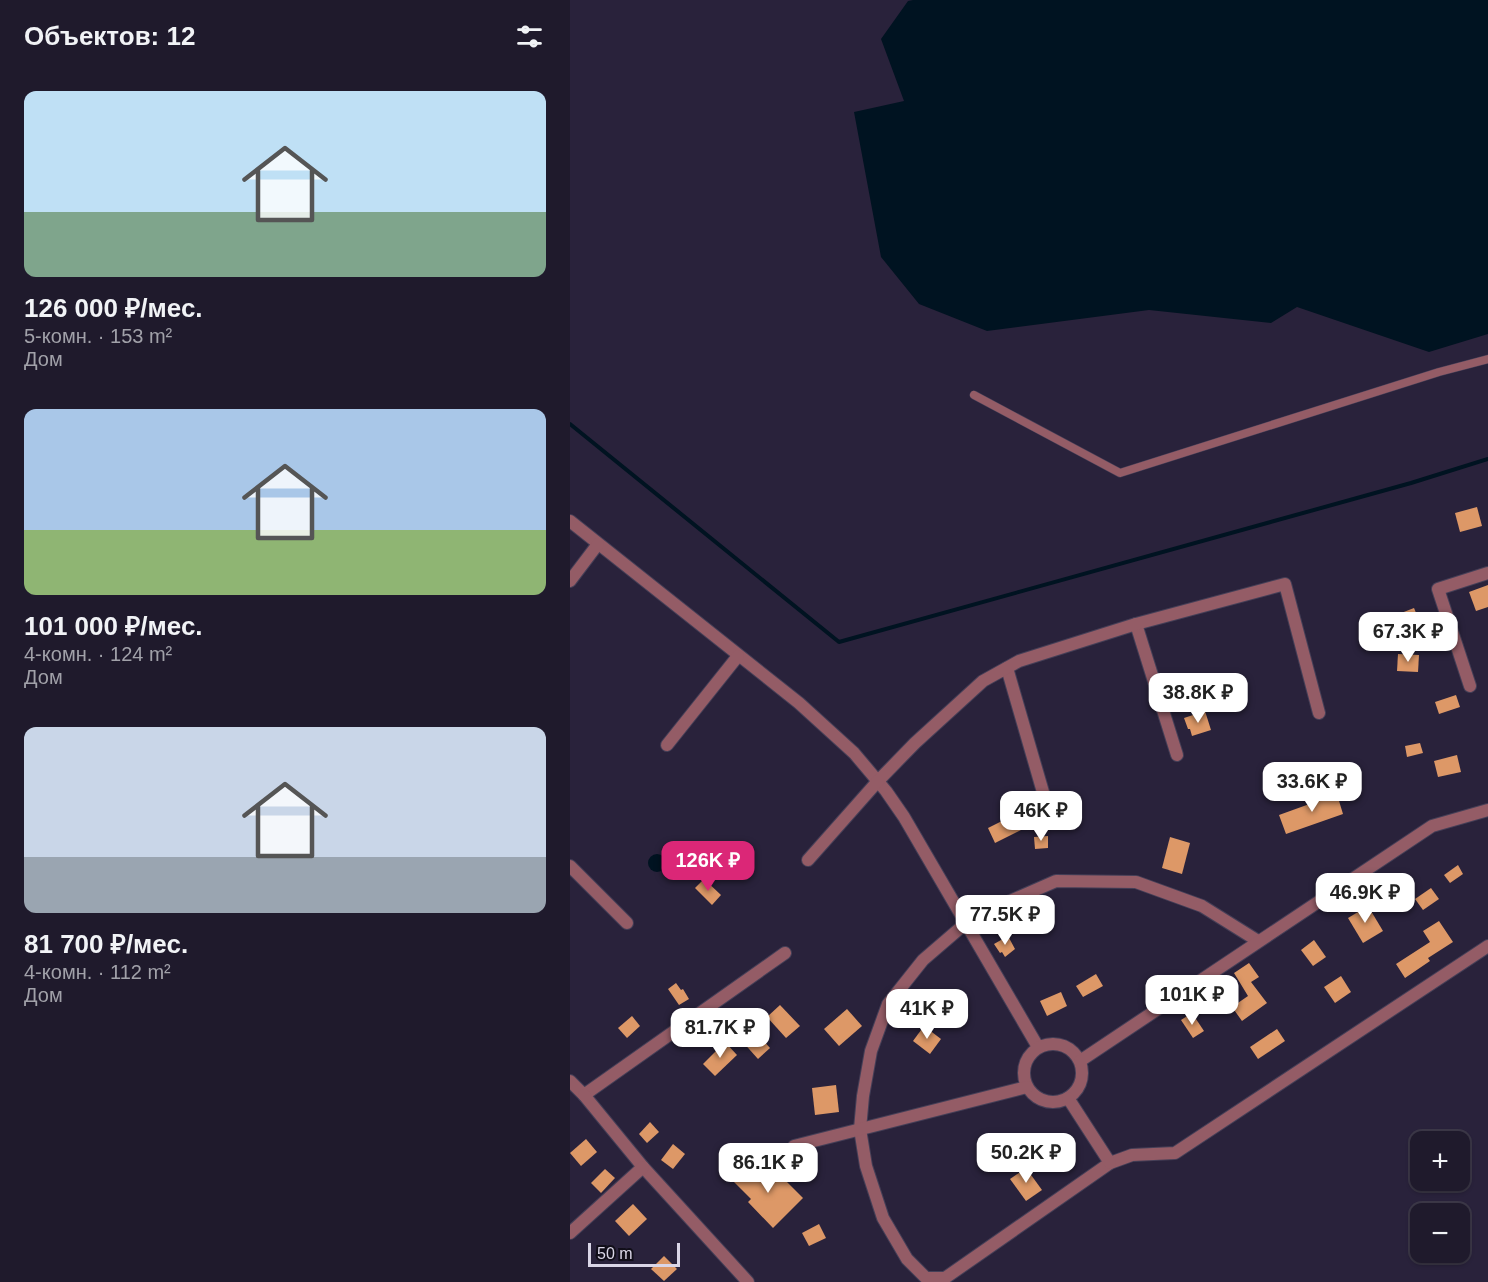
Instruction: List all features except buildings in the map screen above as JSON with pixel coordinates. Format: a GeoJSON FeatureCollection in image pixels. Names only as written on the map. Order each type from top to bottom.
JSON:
{"type":"FeatureCollection","features":[{"type":"Feature","properties":{"kind":"street"},"geometry":{"type":"LineString","coordinates":[[570,522],[799,703],[855,753],[904,817],[1038,1047]]}},
{"type":"Feature","properties":{"kind":"street"},"geometry":{"type":"LineString","coordinates":[[570,581],[598,544]]}},
{"type":"Feature","properties":{"kind":"street"},"geometry":{"type":"LineString","coordinates":[[1470,686],[1438,589],[1488,573]]}},
{"type":"Feature","properties":{"kind":"street"},"geometry":{"type":"LineString","coordinates":[[808,860],[915,743],[983,681],[1019,661],[1136,624],[1286,584],[1319,713]]}},
{"type":"Feature","properties":{"kind":"street"},"geometry":{"type":"LineString","coordinates":[[1136,624],[1177,755]]}},
{"type":"Feature","properties":{"kind":"street"},"geometry":{"type":"LineString","coordinates":[[667,744],[738,656]]}},
{"type":"Feature","properties":{"kind":"street"},"geometry":{"type":"LineString","coordinates":[[1007,668],[1045,799]]}},
{"type":"Feature","properties":{"kind":"street"},"geometry":{"type":"LineString","coordinates":[[1080,1061],[1431,826],[1488,810]]}},
{"type":"Feature","properties":{"kind":"street"},"geometry":{"type":"LineString","coordinates":[[570,866],[627,923]]}},
{"type":"Feature","properties":{"kind":"street"},"geometry":{"type":"LineString","coordinates":[[1258,941],[1202,906],[1136,882],[1056,882],[993,908],[966,923],[923,960],[888,1004],[871,1051],[860,1129],[866,1166],[883,1218],[907,1259],[926,1278],[945,1278],[1110,1163],[1132,1155],[1175,1153],[1488,946]]}},
{"type":"Feature","properties":{"kind":"street"},"geometry":{"type":"LineString","coordinates":[[584,1095],[785,953]]}},
{"type":"Feature","properties":{"kind":"street"},"geometry":{"type":"LineString","coordinates":[[1054,1043],[1070,1048],[1080,1061],[1081,1082],[1068,1098],[1053,1102],[1038,1098],[1028,1087],[1024,1072],[1028,1058],[1038,1047],[1054,1043]]}},
{"type":"Feature","properties":{"kind":"street"},"geometry":{"type":"LineString","coordinates":[[570,1081],[643,1167],[748,1282]]}},
{"type":"Feature","properties":{"kind":"street"},"geometry":{"type":"LineString","coordinates":[[794,1146],[1028,1087]]}},
{"type":"Feature","properties":{"kind":"street"},"geometry":{"type":"LineString","coordinates":[[1068,1098],[1110,1163]]}},
{"type":"Feature","properties":{"kind":"street"},"geometry":{"type":"LineString","coordinates":[[570,1233],[643,1167]]}},
{"type":"Feature","properties":{"kind":"lane"},"geometry":{"type":"LineString","coordinates":[[974,395],[1120,473],[1488,358]]}},
{"type":"Feature","properties":{"kind":"water"},"geometry":{"type":"Polygon","coordinates":[[[1488,0],[1488,334],[1429,352],[1297,307],[1271,323],[1149,310],[987,331],[919,304],[881,257],[854,112],[904,101],[881,39],[908,1],[1488,0]]]}},
{"type":"Feature","properties":{"kind":"water"},"geometry":{"type":"Polygon","coordinates":[[[657,854],[663,857],[666,863],[663,869],[657,872],[651,869],[648,863],[651,857],[657,854]]]}},
{"type":"Feature","properties":{"kind":"waterway"},"geometry":{"type":"LineString","coordinates":[[570,424],[839,642],[1411,483],[1488,459]]}}]}
